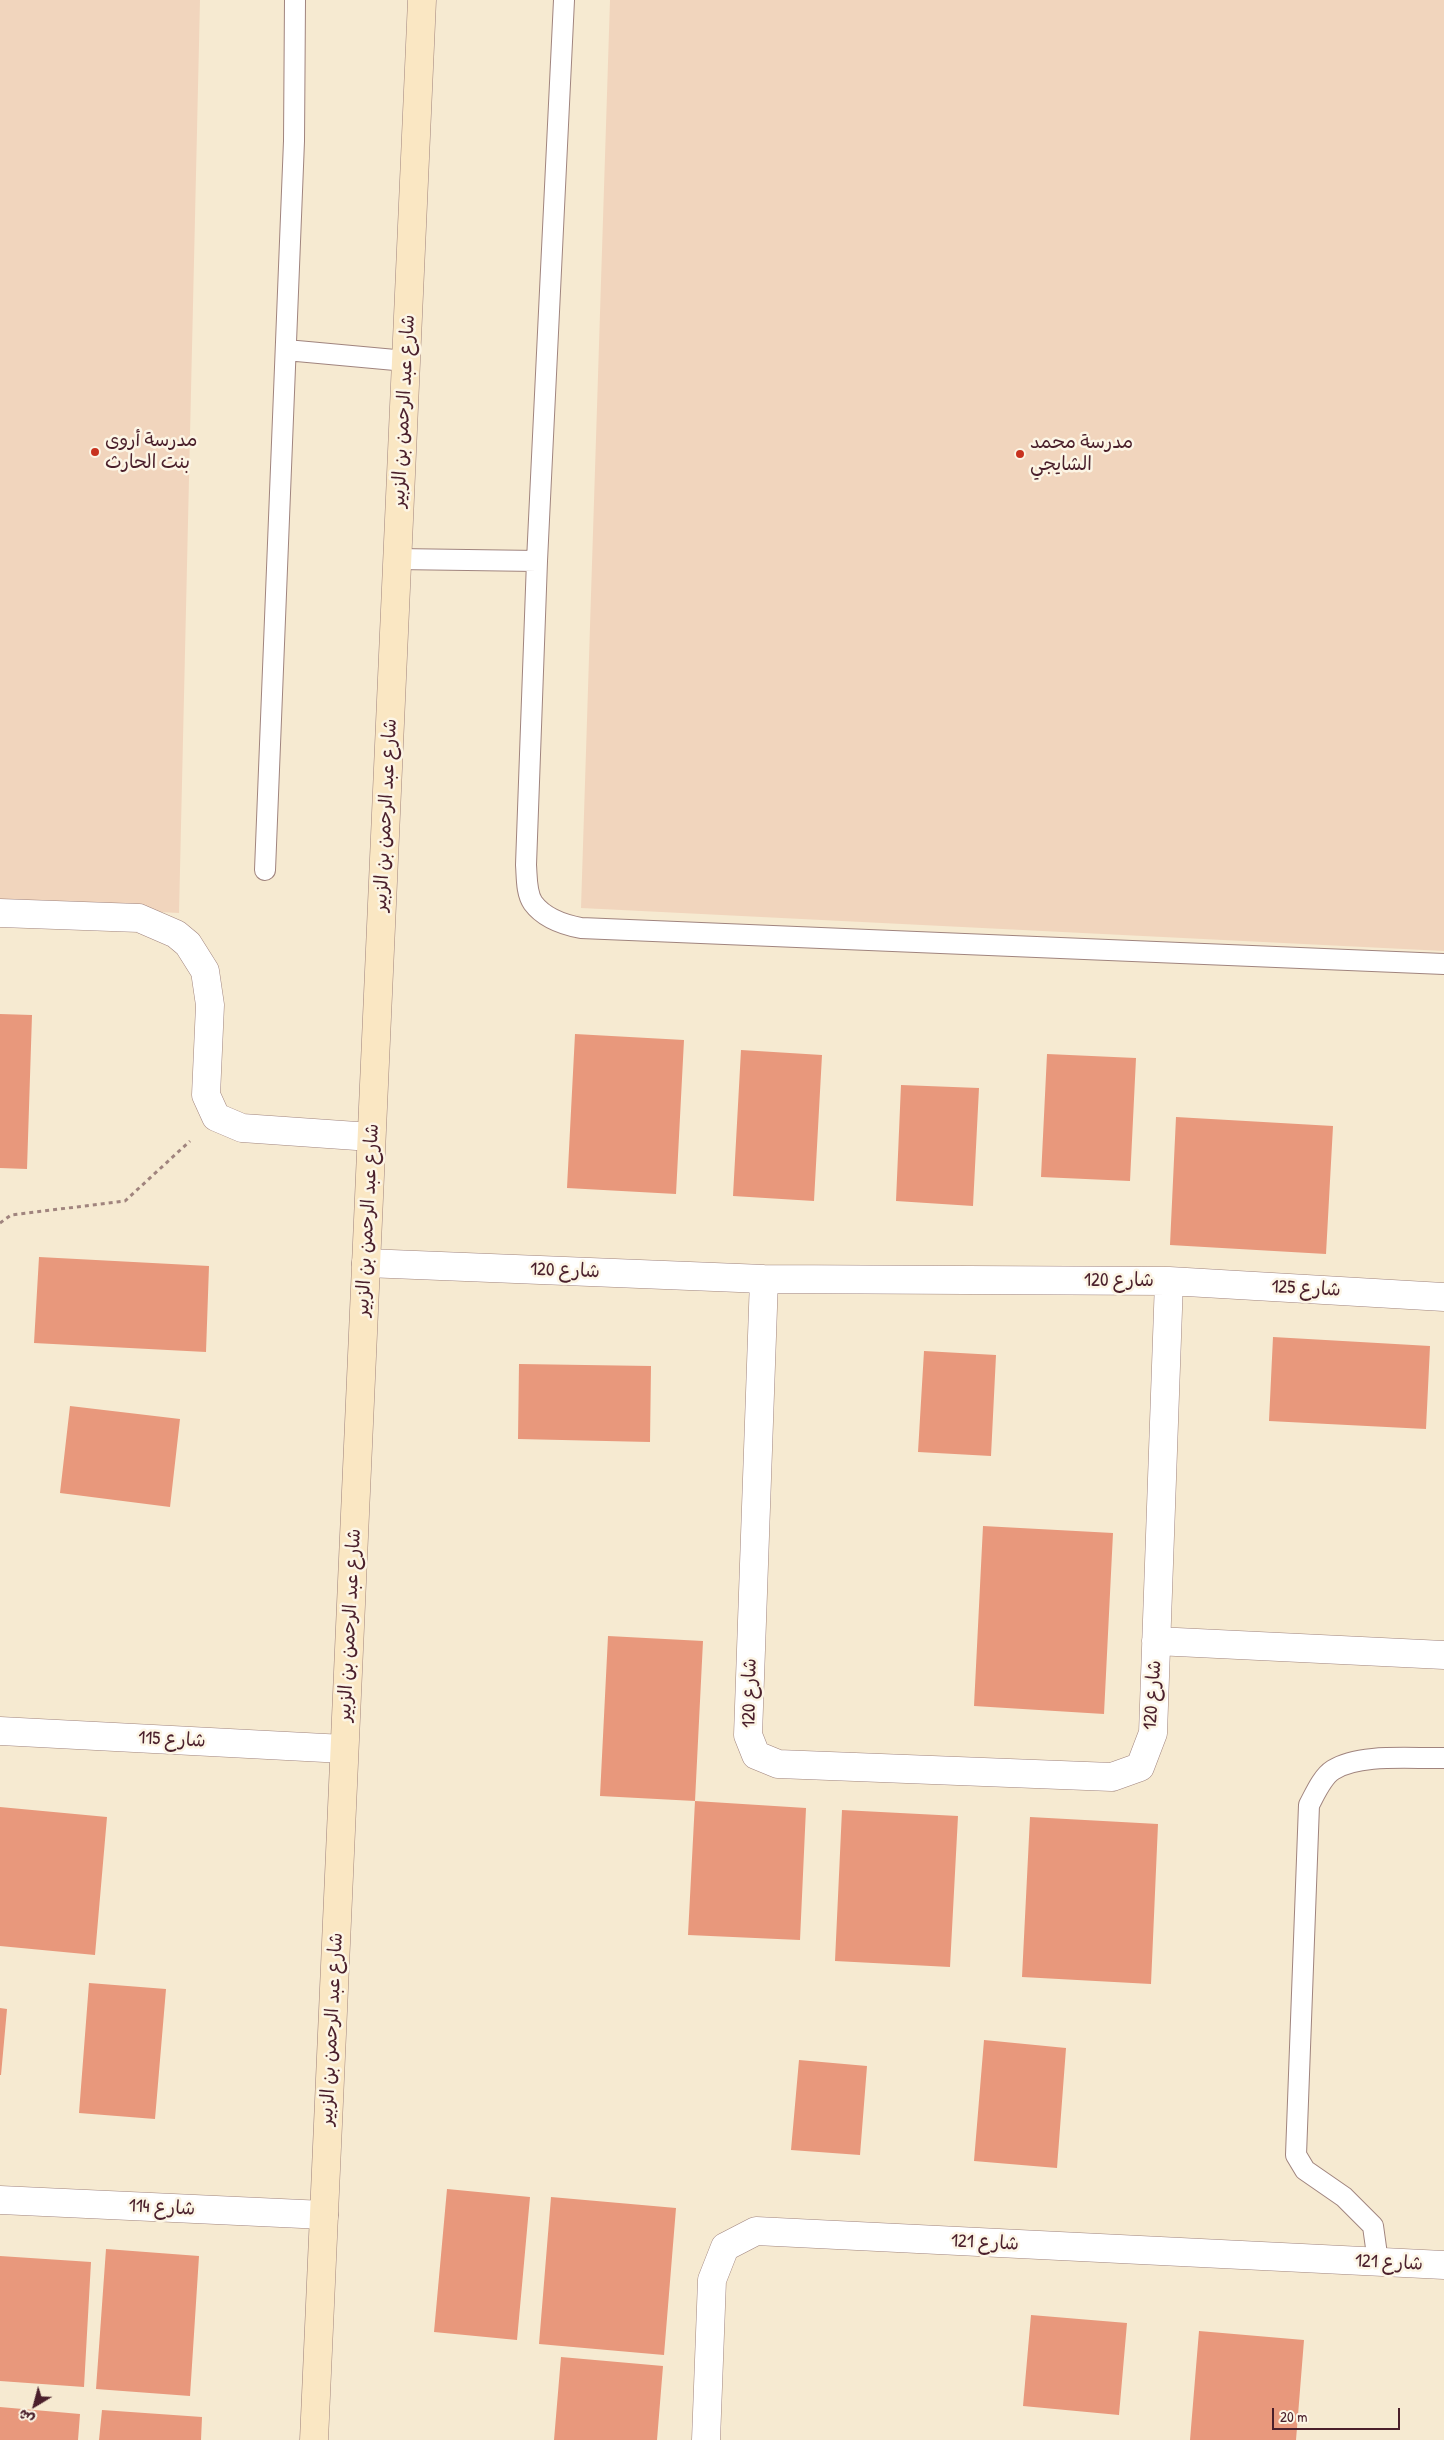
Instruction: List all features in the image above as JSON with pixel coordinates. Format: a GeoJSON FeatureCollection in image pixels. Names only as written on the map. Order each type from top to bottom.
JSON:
{"type":"FeatureCollection","features":[{"type":"Feature","properties":{"kind":"street","name":"شارع عبد الرحمن بن الزبير"},"geometry":{"type":"LineString","coordinates":[[314,2440],[422,0]]}},
{"type":"Feature","properties":{"kind":"street"},"geometry":{"type":"LineString","coordinates":[[0,913],[139,918],[176,934],[188,944],[205,971],[210,1005],[206,1095],[216,1117],[242,1128],[252,1130],[371,1136]]}},
{"type":"Feature","properties":{"kind":"street","name":"شارع 120"},"geometry":{"type":"LineString","coordinates":[[366,1263],[764,1279],[1169,1281],[1153,1732],[1140,1767],[1112,1777],[778,1764],[756,1754],[748,1735],[764,1279]]}},
{"type":"Feature","properties":{"kind":"street","name":"شارع 125"},"geometry":{"type":"LineString","coordinates":[[1169,1281],[1444,1297]]}},
{"type":"Feature","properties":{"kind":"street"},"geometry":{"type":"LineString","coordinates":[[1156,1641],[1444,1655]]}},
{"type":"Feature","properties":{"kind":"street","name":"شارع 115"},"geometry":{"type":"LineString","coordinates":[[0,1732],[344,1748]]}},
{"type":"Feature","properties":{"kind":"street","name":"شارع 114"},"geometry":{"type":"LineString","coordinates":[[0,2200],[324,2215]]}},
{"type":"Feature","properties":{"kind":"street","name":"شارع 121"},"geometry":{"type":"LineString","coordinates":[[706,2440],[712,2280],[725,2247],[756,2231],[1444,2265]]}},
{"type":"Feature","properties":{"kind":"lane"},"geometry":{"type":"LineString","coordinates":[[265,870],[294,141],[296,0]]}},
{"type":"Feature","properties":{"kind":"lane"},"geometry":{"type":"LineString","coordinates":[[564,0],[537,561],[526,865],[527,888],[533,903],[549,916],[566,926],[591,928],[1444,964]]}},
{"type":"Feature","properties":{"kind":"lane"},"geometry":{"type":"LineString","coordinates":[[286,350],[406,360]]}},
{"type":"Feature","properties":{"kind":"lane"},"geometry":{"type":"LineString","coordinates":[[397,559],[537,561]]}},
{"type":"Feature","properties":{"kind":"lane"},"geometry":{"type":"LineString","coordinates":[[1378,2262],[1373,2226],[1344,2197],[1305,2170],[1296,2155],[1309,1805],[1321,1784],[1332,1771],[1353,1761],[1444,1758]]}},
{"type":"Feature","properties":{"kind":"path"},"geometry":{"type":"LineString","coordinates":[[0,1223],[11,1215],[125,1201],[216,1117]]}},
{"type":"Feature","properties":{"kind":"shaded area","name":"مدرسة أروى بنت الحارث"},"geometry":{"type":"Polygon","coordinates":[[[0,0],[200,0],[179,913],[0,904],[0,0]]]}},
{"type":"Feature","properties":{"kind":"shaded area","name":"مدرسة محمد الشايجي"},"geometry":{"type":"Polygon","coordinates":[[[610,0],[1444,0],[1444,951],[581,908],[610,0]]]}},
{"type":"Feature","properties":{"kind":"building"},"geometry":{"type":"Polygon","coordinates":[[[0,1014],[32,1015],[27,1169],[0,1168],[0,1014]]]}},
{"type":"Feature","properties":{"kind":"building"},"geometry":{"type":"Polygon","coordinates":[[[575,1034],[684,1040],[676,1194],[567,1188],[575,1034]]]}},
{"type":"Feature","properties":{"kind":"building"},"geometry":{"type":"Polygon","coordinates":[[[741,1050],[822,1055],[814,1201],[733,1196],[741,1050]]]}},
{"type":"Feature","properties":{"kind":"building"},"geometry":{"type":"Polygon","coordinates":[[[1047,1054],[1136,1058],[1130,1181],[1041,1177],[1047,1054]]]}},
{"type":"Feature","properties":{"kind":"building"},"geometry":{"type":"Polygon","coordinates":[[[901,1085],[979,1088],[973,1206],[896,1201],[901,1085]]]}},
{"type":"Feature","properties":{"kind":"building"},"geometry":{"type":"Polygon","coordinates":[[[1176,1117],[1333,1126],[1326,1254],[1170,1245],[1176,1117]]]}},
{"type":"Feature","properties":{"kind":"building"},"geometry":{"type":"Polygon","coordinates":[[[39,1257],[209,1266],[206,1352],[34,1343],[39,1257]]]}},
{"type":"Feature","properties":{"kind":"building"},"geometry":{"type":"Polygon","coordinates":[[[1273,1337],[1430,1346],[1426,1429],[1269,1421],[1273,1337]]]}},
{"type":"Feature","properties":{"kind":"building"},"geometry":{"type":"Polygon","coordinates":[[[924,1351],[996,1355],[991,1456],[918,1452],[924,1351]]]}},
{"type":"Feature","properties":{"kind":"building"},"geometry":{"type":"Polygon","coordinates":[[[519,1364],[651,1366],[650,1442],[518,1439],[519,1364]]]}},
{"type":"Feature","properties":{"kind":"building"},"geometry":{"type":"Polygon","coordinates":[[[70,1406],[180,1419],[170,1507],[60,1493],[70,1406]]]}},
{"type":"Feature","properties":{"kind":"building"},"geometry":{"type":"Polygon","coordinates":[[[983,1526],[1113,1533],[1104,1714],[974,1706],[983,1526]]]}},
{"type":"Feature","properties":{"kind":"building"},"geometry":{"type":"Polygon","coordinates":[[[608,1636],[703,1641],[695,1801],[600,1796],[608,1636]]]}},
{"type":"Feature","properties":{"kind":"building"},"geometry":{"type":"Polygon","coordinates":[[[695,1801],[806,1808],[800,1940],[688,1935],[695,1801]]]}},
{"type":"Feature","properties":{"kind":"building"},"geometry":{"type":"Polygon","coordinates":[[[0,1807],[107,1817],[95,1955],[0,1946],[0,1807]]]}},
{"type":"Feature","properties":{"kind":"building"},"geometry":{"type":"Polygon","coordinates":[[[842,1810],[958,1816],[950,1967],[835,1961],[842,1810]]]}},
{"type":"Feature","properties":{"kind":"building"},"geometry":{"type":"Polygon","coordinates":[[[1030,1817],[1158,1824],[1151,1984],[1022,1977],[1030,1817]]]}},
{"type":"Feature","properties":{"kind":"building"},"geometry":{"type":"Polygon","coordinates":[[[89,1983],[166,1989],[155,2119],[79,2113],[89,1983]]]}},
{"type":"Feature","properties":{"kind":"building"},"geometry":{"type":"Polygon","coordinates":[[[0,2008],[7,2009],[1,2075],[0,2075],[0,2008]]]}},
{"type":"Feature","properties":{"kind":"building"},"geometry":{"type":"Polygon","coordinates":[[[984,2040],[1066,2048],[1057,2168],[974,2161],[984,2040]]]}},
{"type":"Feature","properties":{"kind":"building"},"geometry":{"type":"Polygon","coordinates":[[[799,2060],[867,2066],[860,2155],[791,2150],[799,2060]]]}},
{"type":"Feature","properties":{"kind":"building"},"geometry":{"type":"Polygon","coordinates":[[[447,2189],[530,2197],[517,2340],[434,2332],[447,2189]]]}},
{"type":"Feature","properties":{"kind":"building"},"geometry":{"type":"Polygon","coordinates":[[[551,2197],[676,2208],[664,2355],[539,2344],[551,2197]]]}},
{"type":"Feature","properties":{"kind":"building"},"geometry":{"type":"Polygon","coordinates":[[[106,2249],[199,2256],[190,2396],[96,2389],[106,2249]]]}},
{"type":"Feature","properties":{"kind":"building"},"geometry":{"type":"Polygon","coordinates":[[[0,2256],[91,2262],[84,2387],[0,2381],[0,2256]]]}},
{"type":"Feature","properties":{"kind":"building"},"geometry":{"type":"Polygon","coordinates":[[[1031,2315],[1127,2323],[1119,2415],[1023,2406],[1031,2315]]]}},
{"type":"Feature","properties":{"kind":"building"},"geometry":{"type":"Polygon","coordinates":[[[1199,2331],[1304,2340],[1296,2440],[1190,2440],[1199,2331]]]}},
{"type":"Feature","properties":{"kind":"building"},"geometry":{"type":"Polygon","coordinates":[[[561,2357],[663,2366],[657,2440],[554,2440],[561,2357]]]}},
{"type":"Feature","properties":{"kind":"building"},"geometry":{"type":"Polygon","coordinates":[[[0,2407],[80,2414],[78,2440],[0,2440],[0,2407]]]}},
{"type":"Feature","properties":{"kind":"building"},"geometry":{"type":"Polygon","coordinates":[[[102,2410],[202,2417],[201,2440],[99,2440],[102,2410]]]}},
{"type":"Feature","properties":{"kind":"place","name":"مدرسة أروى بنت الحارث"},"geometry":{"type":"Point","coordinates":[95,452]}},
{"type":"Feature","properties":{"kind":"place","name":"مدرسة محمد الشايجي"},"geometry":{"type":"Point","coordinates":[1020,454]}}]}
